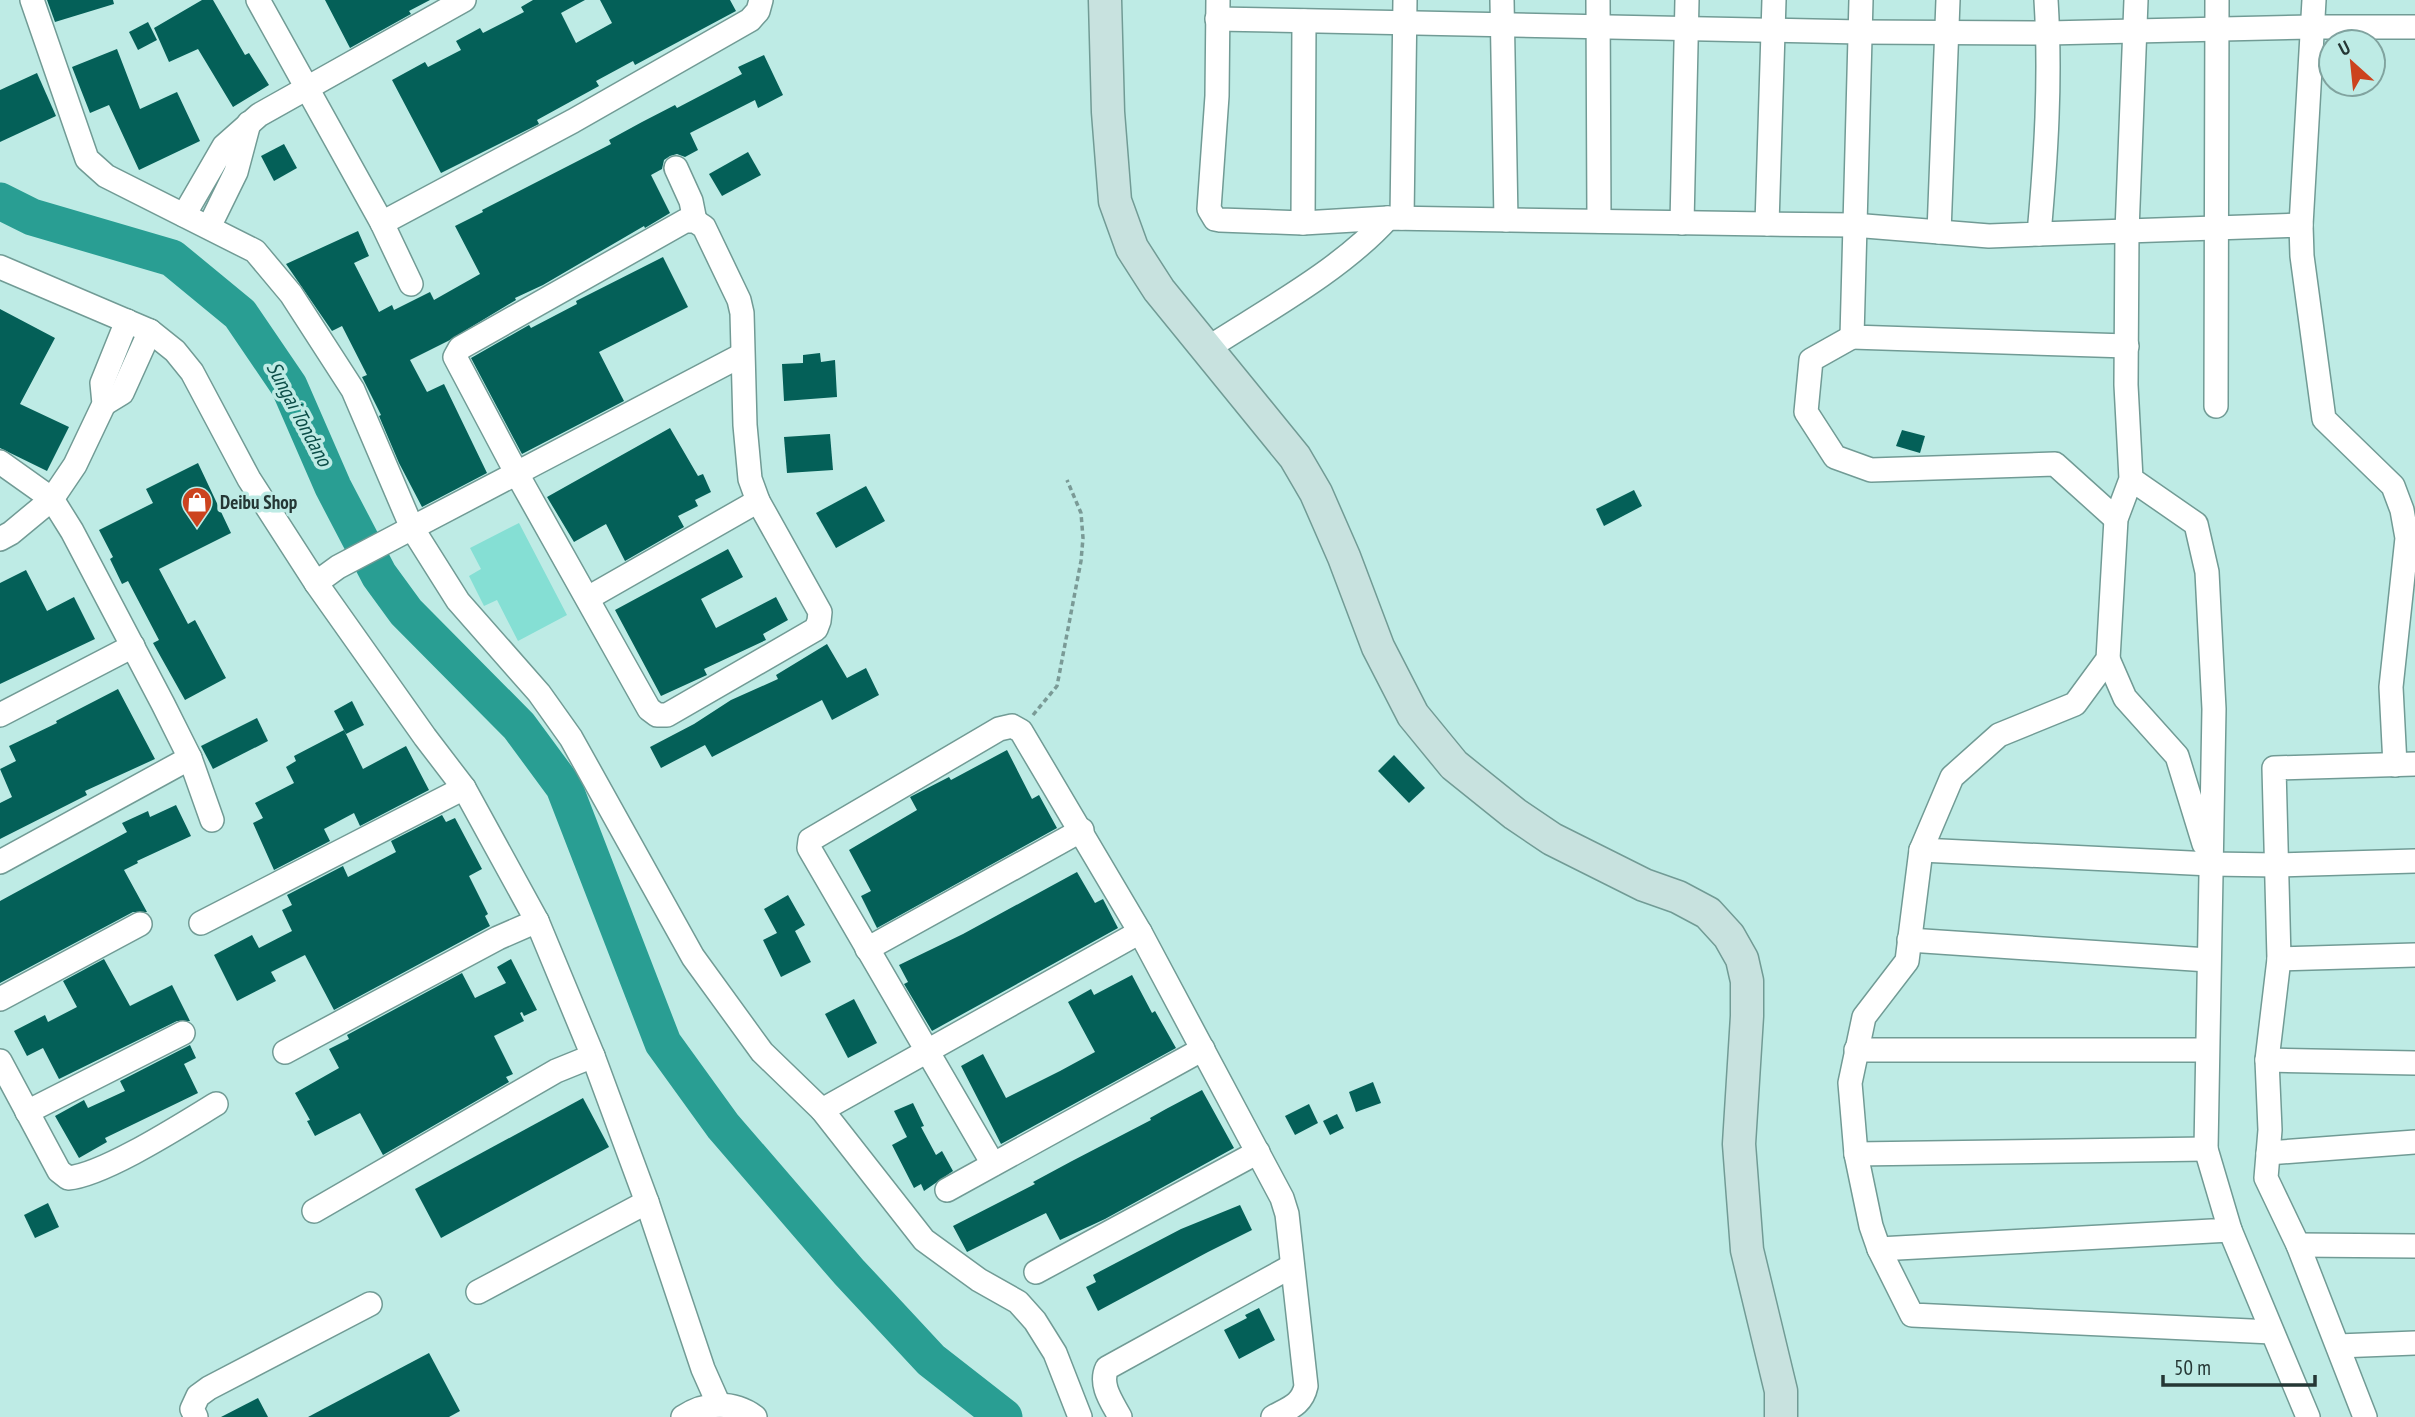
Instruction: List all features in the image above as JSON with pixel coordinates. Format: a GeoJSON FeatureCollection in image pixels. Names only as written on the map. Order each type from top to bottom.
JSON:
{"type":"FeatureCollection","features":[{"type":"Feature","properties":{"kind":"main road"},"geometry":{"type":"LineString","coordinates":[[1105,0],[1108,112],[1115,201],[1132,248],[1159,290],[1205,350],[1274,429],[1294,457],[1315,494],[1344,557],[1378,647],[1413,715],[1454,765],[1515,814],[1552,839],[1644,885],[1678,897],[1708,913],[1729,936],[1742,959],[1746,981],[1746,1016],[1740,1144],[1746,1250],[1781,1391],[1781,1417]]}},
{"type":"Feature","properties":{"kind":"street"},"geometry":{"type":"LineString","coordinates":[[32,0],[87,159],[106,176],[255,251],[291,294],[353,390],[401,532],[539,693],[571,738],[693,957],[762,1052],[822,1110],[924,1240],[979,1280],[1018,1302],[1035,1321],[1055,1353],[1080,1417]]}},
{"type":"Feature","properties":{"kind":"street"},"geometry":{"type":"LineString","coordinates":[[258,0],[382,223],[411,285]]}},
{"type":"Feature","properties":{"kind":"street"},"geometry":{"type":"LineString","coordinates":[[184,215],[224,146],[259,115],[464,0]]}},
{"type":"Feature","properties":{"kind":"street"},"geometry":{"type":"LineString","coordinates":[[382,223],[573,121],[750,20],[758,11],[761,0]]}},
{"type":"Feature","properties":{"kind":"street"},"geometry":{"type":"LineString","coordinates":[[1502,0],[1506,220]]}},
{"type":"Feature","properties":{"kind":"street"},"geometry":{"type":"LineString","coordinates":[[1598,0],[1599,221]]}},
{"type":"Feature","properties":{"kind":"street"},"geometry":{"type":"LineString","coordinates":[[1682,223],[1686,0]]}},
{"type":"Feature","properties":{"kind":"street"},"geometry":{"type":"LineString","coordinates":[[1767,224],[1774,0]]}},
{"type":"Feature","properties":{"kind":"street"},"geometry":{"type":"LineString","coordinates":[[1852,337],[1861,0]]}},
{"type":"Feature","properties":{"kind":"street"},"geometry":{"type":"LineString","coordinates":[[1939,232],[1948,0]]}},
{"type":"Feature","properties":{"kind":"street"},"geometry":{"type":"LineString","coordinates":[[2039,234],[2045,188],[2048,33],[2046,0]]}},
{"type":"Feature","properties":{"kind":"street"},"geometry":{"type":"LineString","coordinates":[[2137,0],[2127,231],[2131,480],[2116,519],[2108,659],[2126,698],[2177,756],[2211,864]]}},
{"type":"Feature","properties":{"kind":"street"},"geometry":{"type":"LineString","coordinates":[[2216,406],[2217,0]]}},
{"type":"Feature","properties":{"kind":"street"},"geometry":{"type":"LineString","coordinates":[[2314,0],[2301,225],[2302,256],[2324,419],[2393,486],[2402,510],[2407,538],[2391,687],[2405,765],[2274,768],[2279,958],[2267,1060],[2270,1130],[2266,1178],[2298,1245],[2365,1417]]}},
{"type":"Feature","properties":{"kind":"street"},"geometry":{"type":"LineString","coordinates":[[2301,225],[1989,236],[1853,225],[1395,218],[1303,223],[1225,221],[1215,219],[1209,209],[1217,96],[1217,9],[1310,14],[1405,11],[1503,24],[1860,32],[2048,33],[2415,27]]}},
{"type":"Feature","properties":{"kind":"street"},"geometry":{"type":"LineString","coordinates":[[1205,350],[1285,299],[1395,218],[1405,11]]}},
{"type":"Feature","properties":{"kind":"street"},"geometry":{"type":"LineString","coordinates":[[1303,223],[1310,14]]}},
{"type":"Feature","properties":{"kind":"street"},"geometry":{"type":"LineString","coordinates":[[209,227],[243,154],[249,123]]}},
{"type":"Feature","properties":{"kind":"street"},"geometry":{"type":"LineString","coordinates":[[676,168],[691,201],[695,221]]}},
{"type":"Feature","properties":{"kind":"street"},"geometry":{"type":"LineString","coordinates":[[685,221],[695,221],[704,227],[739,300],[742,313],[745,425],[750,479],[758,502],[820,612],[816,629],[667,715],[657,715],[649,709],[517,474],[455,357],[457,351],[671,227],[685,221]]}},
{"type":"Feature","properties":{"kind":"street"},"geometry":{"type":"LineString","coordinates":[[0,267],[150,331],[175,351],[192,372],[249,480],[316,583],[464,788],[537,921],[593,1056],[647,1202],[703,1369],[700,1410],[740,1409],[755,1417]]}},
{"type":"Feature","properties":{"kind":"street"},"geometry":{"type":"LineString","coordinates":[[0,539],[19,527],[51,499],[75,465],[104,404],[102,383],[127,321]]}},
{"type":"Feature","properties":{"kind":"street"},"geometry":{"type":"LineString","coordinates":[[104,404],[122,393],[150,331]]}},
{"type":"Feature","properties":{"kind":"street"},"geometry":{"type":"LineString","coordinates":[[2116,519],[2055,464],[1871,470],[1835,457],[1806,412],[1811,360],[1852,337],[2127,346]]}},
{"type":"Feature","properties":{"kind":"street"},"geometry":{"type":"LineString","coordinates":[[316,583],[338,567],[401,532],[743,355]]}},
{"type":"Feature","properties":{"kind":"street"},"geometry":{"type":"LineString","coordinates":[[0,462],[51,499],[72,531],[190,758],[212,820]]}},
{"type":"Feature","properties":{"kind":"street"},"geometry":{"type":"LineString","coordinates":[[2131,480],[2196,524],[2207,572],[2214,709],[2206,1149],[2230,1230],[2308,1417]]}},
{"type":"Feature","properties":{"kind":"street"},"geometry":{"type":"LineString","coordinates":[[588,598],[758,502]]}},
{"type":"Feature","properties":{"kind":"street"},"geometry":{"type":"LineString","coordinates":[[0,715],[133,646]]}},
{"type":"Feature","properties":{"kind":"street"},"geometry":{"type":"LineString","coordinates":[[2108,659],[2075,704],[1999,734],[1952,777],[1921,850],[1907,961],[1864,1017],[1850,1083],[1856,1154],[1871,1226],[1912,1315],[2272,1332]]}},
{"type":"Feature","properties":{"kind":"street"},"geometry":{"type":"LineString","coordinates":[[993,1164],[809,848],[810,840],[999,729],[1012,726],[1021,731],[1082,830],[1140,932],[1282,1198],[1287,1214],[1306,1386],[1303,1397],[1273,1417]]}},
{"type":"Feature","properties":{"kind":"street"},"geometry":{"type":"LineString","coordinates":[[0,862],[190,758]]}},
{"type":"Feature","properties":{"kind":"street"},"geometry":{"type":"LineString","coordinates":[[201,923],[464,788]]}},
{"type":"Feature","properties":{"kind":"street"},"geometry":{"type":"LineString","coordinates":[[867,949],[1082,830]]}},
{"type":"Feature","properties":{"kind":"street"},"geometry":{"type":"LineString","coordinates":[[1921,850],[2211,864],[2415,861]]}},
{"type":"Feature","properties":{"kind":"street"},"geometry":{"type":"LineString","coordinates":[[285,1052],[498,938],[537,921]]}},
{"type":"Feature","properties":{"kind":"street"},"geometry":{"type":"LineString","coordinates":[[0,999],[139,924]]}},
{"type":"Feature","properties":{"kind":"street"},"geometry":{"type":"LineString","coordinates":[[822,1110],[1140,932]]}},
{"type":"Feature","properties":{"kind":"street"},"geometry":{"type":"LineString","coordinates":[[1909,940],[2208,960]]}},
{"type":"Feature","properties":{"kind":"street"},"geometry":{"type":"LineString","coordinates":[[2279,958],[2415,954]]}},
{"type":"Feature","properties":{"kind":"street"},"geometry":{"type":"LineString","coordinates":[[27,1112],[183,1033]]}},
{"type":"Feature","properties":{"kind":"street"},"geometry":{"type":"LineString","coordinates":[[947,1190],[1203,1049]]}},
{"type":"Feature","properties":{"kind":"street"},"geometry":{"type":"LineString","coordinates":[[1856,1050],[2206,1050]]}},
{"type":"Feature","properties":{"kind":"street"},"geometry":{"type":"LineString","coordinates":[[314,1211],[556,1071],[593,1056]]}},
{"type":"Feature","properties":{"kind":"street"},"geometry":{"type":"LineString","coordinates":[[2267,1060],[2415,1063]]}},
{"type":"Feature","properties":{"kind":"street"},"geometry":{"type":"LineString","coordinates":[[0,1061],[59,1171],[68,1178],[79,1177],[120,1158],[173,1131],[216,1104]]}},
{"type":"Feature","properties":{"kind":"street"},"geometry":{"type":"LineString","coordinates":[[2268,1153],[2415,1142]]}},
{"type":"Feature","properties":{"kind":"street"},"geometry":{"type":"LineString","coordinates":[[1856,1154],[2206,1149]]}},
{"type":"Feature","properties":{"kind":"street"},"geometry":{"type":"LineString","coordinates":[[1036,1272],[1258,1152]]}},
{"type":"Feature","properties":{"kind":"street"},"geometry":{"type":"LineString","coordinates":[[478,1292],[647,1202]]}},
{"type":"Feature","properties":{"kind":"street"},"geometry":{"type":"LineString","coordinates":[[1880,1249],[2230,1230]]}},
{"type":"Feature","properties":{"kind":"street"},"geometry":{"type":"LineString","coordinates":[[2298,1245],[2415,1245]]}},
{"type":"Feature","properties":{"kind":"street"},"geometry":{"type":"LineString","coordinates":[[1120,1417],[1104,1384],[1103,1376],[1107,1368],[1292,1266]]}},
{"type":"Feature","properties":{"kind":"street"},"geometry":{"type":"LineString","coordinates":[[196,1417],[192,1409],[198,1396],[209,1388],[370,1304]]}},
{"type":"Feature","properties":{"kind":"street"},"geometry":{"type":"LineString","coordinates":[[2338,1346],[2415,1343]]}},
{"type":"Feature","properties":{"kind":"path"},"geometry":{"type":"LineString","coordinates":[[1021,731],[1056,686],[1074,601],[1083,538],[1081,513],[1067,481]]}},
{"type":"Feature","properties":{"kind":"green space"},"geometry":{"type":"Polygon","coordinates":[[[519,523],[567,615],[518,641],[497,600],[484,606],[469,576],[481,569],[470,548],[519,523]]]}},
{"type":"Feature","properties":{"kind":"building"},"geometry":{"type":"Polygon","coordinates":[[[47,0],[113,0],[114,4],[55,22],[47,0]]]}},
{"type":"Feature","properties":{"kind":"building"},"geometry":{"type":"Polygon","coordinates":[[[202,0],[213,0],[245,55],[249,53],[269,85],[233,107],[198,49],[169,62],[154,28],[202,0]]]}},
{"type":"Feature","properties":{"kind":"building"},"geometry":{"type":"Polygon","coordinates":[[[325,0],[430,0],[409,11],[411,14],[350,48],[325,0]]]}},
{"type":"Feature","properties":{"kind":"building"},"geometry":{"type":"Polygon","coordinates":[[[533,0],[585,0],[561,13],[576,43],[612,23],[600,0],[730,0],[736,11],[635,65],[633,61],[596,81],[599,86],[537,120],[539,124],[441,173],[392,80],[425,62],[428,67],[461,50],[456,41],[480,28],[483,33],[524,12],[521,7],[533,0]]]}},
{"type":"Feature","properties":{"kind":"building"},"geometry":{"type":"Polygon","coordinates":[[[148,22],[157,40],[138,50],[129,32],[148,22]]]}},
{"type":"Feature","properties":{"kind":"building"},"geometry":{"type":"Polygon","coordinates":[[[117,49],[140,109],[177,92],[200,141],[139,170],[109,105],[90,113],[72,67],[117,49]]]}},
{"type":"Feature","properties":{"kind":"building"},"geometry":{"type":"Polygon","coordinates":[[[764,55],[783,95],[758,108],[755,100],[690,133],[698,150],[685,157],[677,154],[664,160],[662,169],[651,175],[670,213],[515,298],[516,300],[448,341],[410,360],[427,392],[444,384],[487,473],[422,507],[399,463],[379,416],[381,415],[362,377],[367,375],[342,326],[332,331],[286,264],[358,231],[369,256],[354,263],[379,312],[392,305],[394,310],[430,292],[434,300],[480,274],[455,226],[611,144],[609,140],[642,122],[675,105],[677,108],[742,74],[738,67],[764,55]]]}},
{"type":"Feature","properties":{"kind":"building"},"geometry":{"type":"Polygon","coordinates":[[[37,73],[56,116],[0,142],[0,90],[37,73]]]}},
{"type":"Feature","properties":{"kind":"building"},"geometry":{"type":"Polygon","coordinates":[[[284,144],[297,168],[274,181],[261,156],[284,144]]]}},
{"type":"Feature","properties":{"kind":"building"},"geometry":{"type":"Polygon","coordinates":[[[748,152],[761,175],[722,196],[709,174],[748,152]]]}},
{"type":"Feature","properties":{"kind":"building"},"geometry":{"type":"Polygon","coordinates":[[[663,257],[688,307],[599,352],[624,401],[522,454],[471,358],[529,325],[531,328],[577,304],[576,301],[663,257]]]}},
{"type":"Feature","properties":{"kind":"building"},"geometry":{"type":"Polygon","coordinates":[[[0,309],[55,338],[20,404],[69,427],[47,471],[0,448],[0,309]]]}},
{"type":"Feature","properties":{"kind":"building"},"geometry":{"type":"Polygon","coordinates":[[[820,353],[821,362],[835,360],[837,397],[784,401],[782,364],[803,363],[803,355],[820,353]]]}},
{"type":"Feature","properties":{"kind":"building"},"geometry":{"type":"Polygon","coordinates":[[[670,428],[698,476],[703,474],[711,492],[695,500],[698,506],[678,516],[684,527],[625,561],[606,524],[574,542],[547,497],[670,428]]]}},
{"type":"Feature","properties":{"kind":"building"},"geometry":{"type":"Polygon","coordinates":[[[1902,430],[1925,436],[1920,453],[1896,446],[1902,430]]]}},
{"type":"Feature","properties":{"kind":"building"},"geometry":{"type":"Polygon","coordinates":[[[830,434],[833,470],[787,473],[784,437],[830,434]]]}},
{"type":"Feature","properties":{"kind":"building"},"geometry":{"type":"Polygon","coordinates":[[[198,463],[231,533],[159,569],[188,624],[195,620],[226,678],[185,700],[153,643],[159,640],[128,581],[122,584],[110,559],[113,557],[99,530],[153,503],[146,489],[198,463]]]}},
{"type":"Feature","properties":{"kind":"building"},"geometry":{"type":"Polygon","coordinates":[[[866,486],[885,521],[836,548],[816,513],[866,486]]]}},
{"type":"Feature","properties":{"kind":"building"},"geometry":{"type":"Polygon","coordinates":[[[1634,490],[1642,506],[1604,526],[1596,509],[1634,490]]]}},
{"type":"Feature","properties":{"kind":"building"},"geometry":{"type":"Polygon","coordinates":[[[728,549],[743,577],[701,599],[716,628],[776,597],[788,620],[763,634],[766,640],[704,669],[707,675],[661,696],[615,610],[728,549]]]}},
{"type":"Feature","properties":{"kind":"building"},"geometry":{"type":"Polygon","coordinates":[[[26,570],[47,611],[74,597],[95,639],[0,684],[0,583],[26,570]]]}},
{"type":"Feature","properties":{"kind":"building"},"geometry":{"type":"Polygon","coordinates":[[[827,644],[847,678],[866,668],[879,695],[832,720],[822,700],[712,757],[705,745],[661,768],[650,747],[694,724],[731,700],[778,679],[776,675],[827,644]]]}},
{"type":"Feature","properties":{"kind":"building"},"geometry":{"type":"Polygon","coordinates":[[[118,689],[155,759],[85,791],[87,795],[0,839],[0,803],[12,797],[0,769],[16,761],[9,746],[118,689]]]}},
{"type":"Feature","properties":{"kind":"building"},"geometry":{"type":"Polygon","coordinates":[[[352,701],[364,725],[346,734],[334,711],[352,701]]]}},
{"type":"Feature","properties":{"kind":"building"},"geometry":{"type":"Polygon","coordinates":[[[257,718],[268,741],[213,769],[201,746],[257,718]]]}},
{"type":"Feature","properties":{"kind":"building"},"geometry":{"type":"Polygon","coordinates":[[[344,730],[363,769],[406,746],[429,790],[360,826],[354,813],[324,829],[330,841],[274,870],[253,823],[263,818],[255,803],[294,783],[286,767],[296,761],[294,756],[344,730]]]}},
{"type":"Feature","properties":{"kind":"building"},"geometry":{"type":"Polygon","coordinates":[[[1007,750],[1032,799],[1039,795],[1057,828],[877,928],[861,896],[871,891],[849,850],[917,810],[910,797],[949,777],[951,780],[1007,750]]]}},
{"type":"Feature","properties":{"kind":"building"},"geometry":{"type":"Polygon","coordinates":[[[1394,755],[1425,788],[1409,803],[1378,771],[1394,755]]]}},
{"type":"Feature","properties":{"kind":"building"},"geometry":{"type":"Polygon","coordinates":[[[176,805],[191,836],[137,861],[138,863],[124,870],[147,912],[133,912],[0,983],[0,901],[127,832],[122,823],[148,811],[150,817],[176,805]]]}},
{"type":"Feature","properties":{"kind":"building"},"geometry":{"type":"Polygon","coordinates":[[[442,815],[446,822],[455,818],[482,869],[469,876],[488,914],[485,916],[490,926],[334,1010],[305,955],[271,972],[276,981],[237,1001],[214,955],[252,935],[259,948],[292,931],[282,910],[292,905],[287,895],[343,866],[348,877],[396,852],[391,841],[442,815]]]}},
{"type":"Feature","properties":{"kind":"building"},"geometry":{"type":"Polygon","coordinates":[[[1077,872],[1095,903],[1103,899],[1118,928],[932,1031],[904,984],[908,982],[899,965],[963,934],[1077,872]]]}},
{"type":"Feature","properties":{"kind":"building"},"geometry":{"type":"Polygon","coordinates":[[[788,895],[805,925],[795,931],[811,962],[781,977],[763,940],[777,933],[764,909],[788,895]]]}},
{"type":"Feature","properties":{"kind":"building"},"geometry":{"type":"Polygon","coordinates":[[[104,959],[130,1006],[172,985],[190,1021],[177,1021],[59,1079],[43,1048],[27,1056],[14,1031],[45,1015],[48,1022],[77,1007],[63,981],[104,959]]]}},
{"type":"Feature","properties":{"kind":"building"},"geometry":{"type":"Polygon","coordinates":[[[511,959],[537,1010],[524,1016],[520,1013],[524,1021],[494,1036],[513,1074],[506,1077],[509,1082],[383,1155],[360,1113],[315,1136],[307,1121],[310,1120],[295,1093],[339,1068],[329,1049],[349,1039],[347,1035],[462,973],[475,998],[506,983],[497,967],[511,959]]]}},
{"type":"Feature","properties":{"kind":"building"},"geometry":{"type":"Polygon","coordinates":[[[1132,975],[1152,1013],[1155,1011],[1176,1048],[1001,1144],[961,1066],[983,1054],[1006,1098],[1060,1071],[1095,1052],[1068,1002],[1091,989],[1094,995],[1132,975]]]}},
{"type":"Feature","properties":{"kind":"building"},"geometry":{"type":"Polygon","coordinates":[[[854,999],[877,1043],[848,1058],[825,1014],[854,999]]]}},
{"type":"Feature","properties":{"kind":"building"},"geometry":{"type":"Polygon","coordinates":[[[190,1045],[196,1058],[184,1064],[198,1093],[105,1138],[107,1142],[79,1158],[55,1116],[84,1100],[88,1108],[125,1091],[120,1081],[190,1045]]]}},
{"type":"Feature","properties":{"kind":"building"},"geometry":{"type":"Polygon","coordinates":[[[1373,1082],[1381,1103],[1356,1112],[1349,1092],[1373,1082]]]}},
{"type":"Feature","properties":{"kind":"building"},"geometry":{"type":"Polygon","coordinates":[[[1202,1090],[1234,1148],[1105,1219],[1060,1240],[1046,1213],[967,1252],[953,1226],[1035,1184],[1033,1182],[1202,1090]]]}},
{"type":"Feature","properties":{"kind":"building"},"geometry":{"type":"Polygon","coordinates":[[[583,1098],[609,1147],[441,1238],[415,1189],[583,1098]]]}},
{"type":"Feature","properties":{"kind":"building"},"geometry":{"type":"Polygon","coordinates":[[[913,1103],[924,1126],[921,1127],[936,1155],[942,1151],[953,1171],[924,1191],[921,1184],[914,1188],[892,1145],[907,1137],[894,1111],[913,1103]]]}},
{"type":"Feature","properties":{"kind":"building"},"geometry":{"type":"Polygon","coordinates":[[[1309,1104],[1318,1123],[1295,1135],[1285,1116],[1309,1104]]]}},
{"type":"Feature","properties":{"kind":"building"},"geometry":{"type":"Polygon","coordinates":[[[1337,1114],[1344,1128],[1330,1135],[1323,1121],[1337,1114]]]}},
{"type":"Feature","properties":{"kind":"building"},"geometry":{"type":"Polygon","coordinates":[[[48,1203],[59,1227],[35,1238],[24,1215],[48,1203]]]}},
{"type":"Feature","properties":{"kind":"building"},"geometry":{"type":"Polygon","coordinates":[[[1240,1205],[1252,1230],[1098,1311],[1086,1287],[1096,1282],[1093,1275],[1181,1229],[1240,1205]]]}},
{"type":"Feature","properties":{"kind":"building"},"geometry":{"type":"Polygon","coordinates":[[[1259,1308],[1275,1340],[1239,1359],[1224,1330],[1259,1308]]]}},
{"type":"Feature","properties":{"kind":"building"},"geometry":{"type":"Polygon","coordinates":[[[429,1353],[460,1411],[449,1417],[308,1417],[429,1353]]]}},
{"type":"Feature","properties":{"kind":"building"},"geometry":{"type":"Polygon","coordinates":[[[258,1398],[268,1417],[221,1417],[258,1398]]]}},
{"type":"Feature","properties":{"kind":"waterway","name":"Sungai Tondano"},"geometry":{"type":"LineString","coordinates":[[0,201],[32,217],[172,258],[240,314],[289,386],[333,487],[379,575],[406,612],[519,726],[564,787],[663,1043],[723,1126],[849,1272],[931,1360],[1004,1417]]}},
{"type":"Feature","properties":{"kind":"place","name":"Deibu Shop"},"geometry":{"type":"Point","coordinates":[197,529]}}]}
